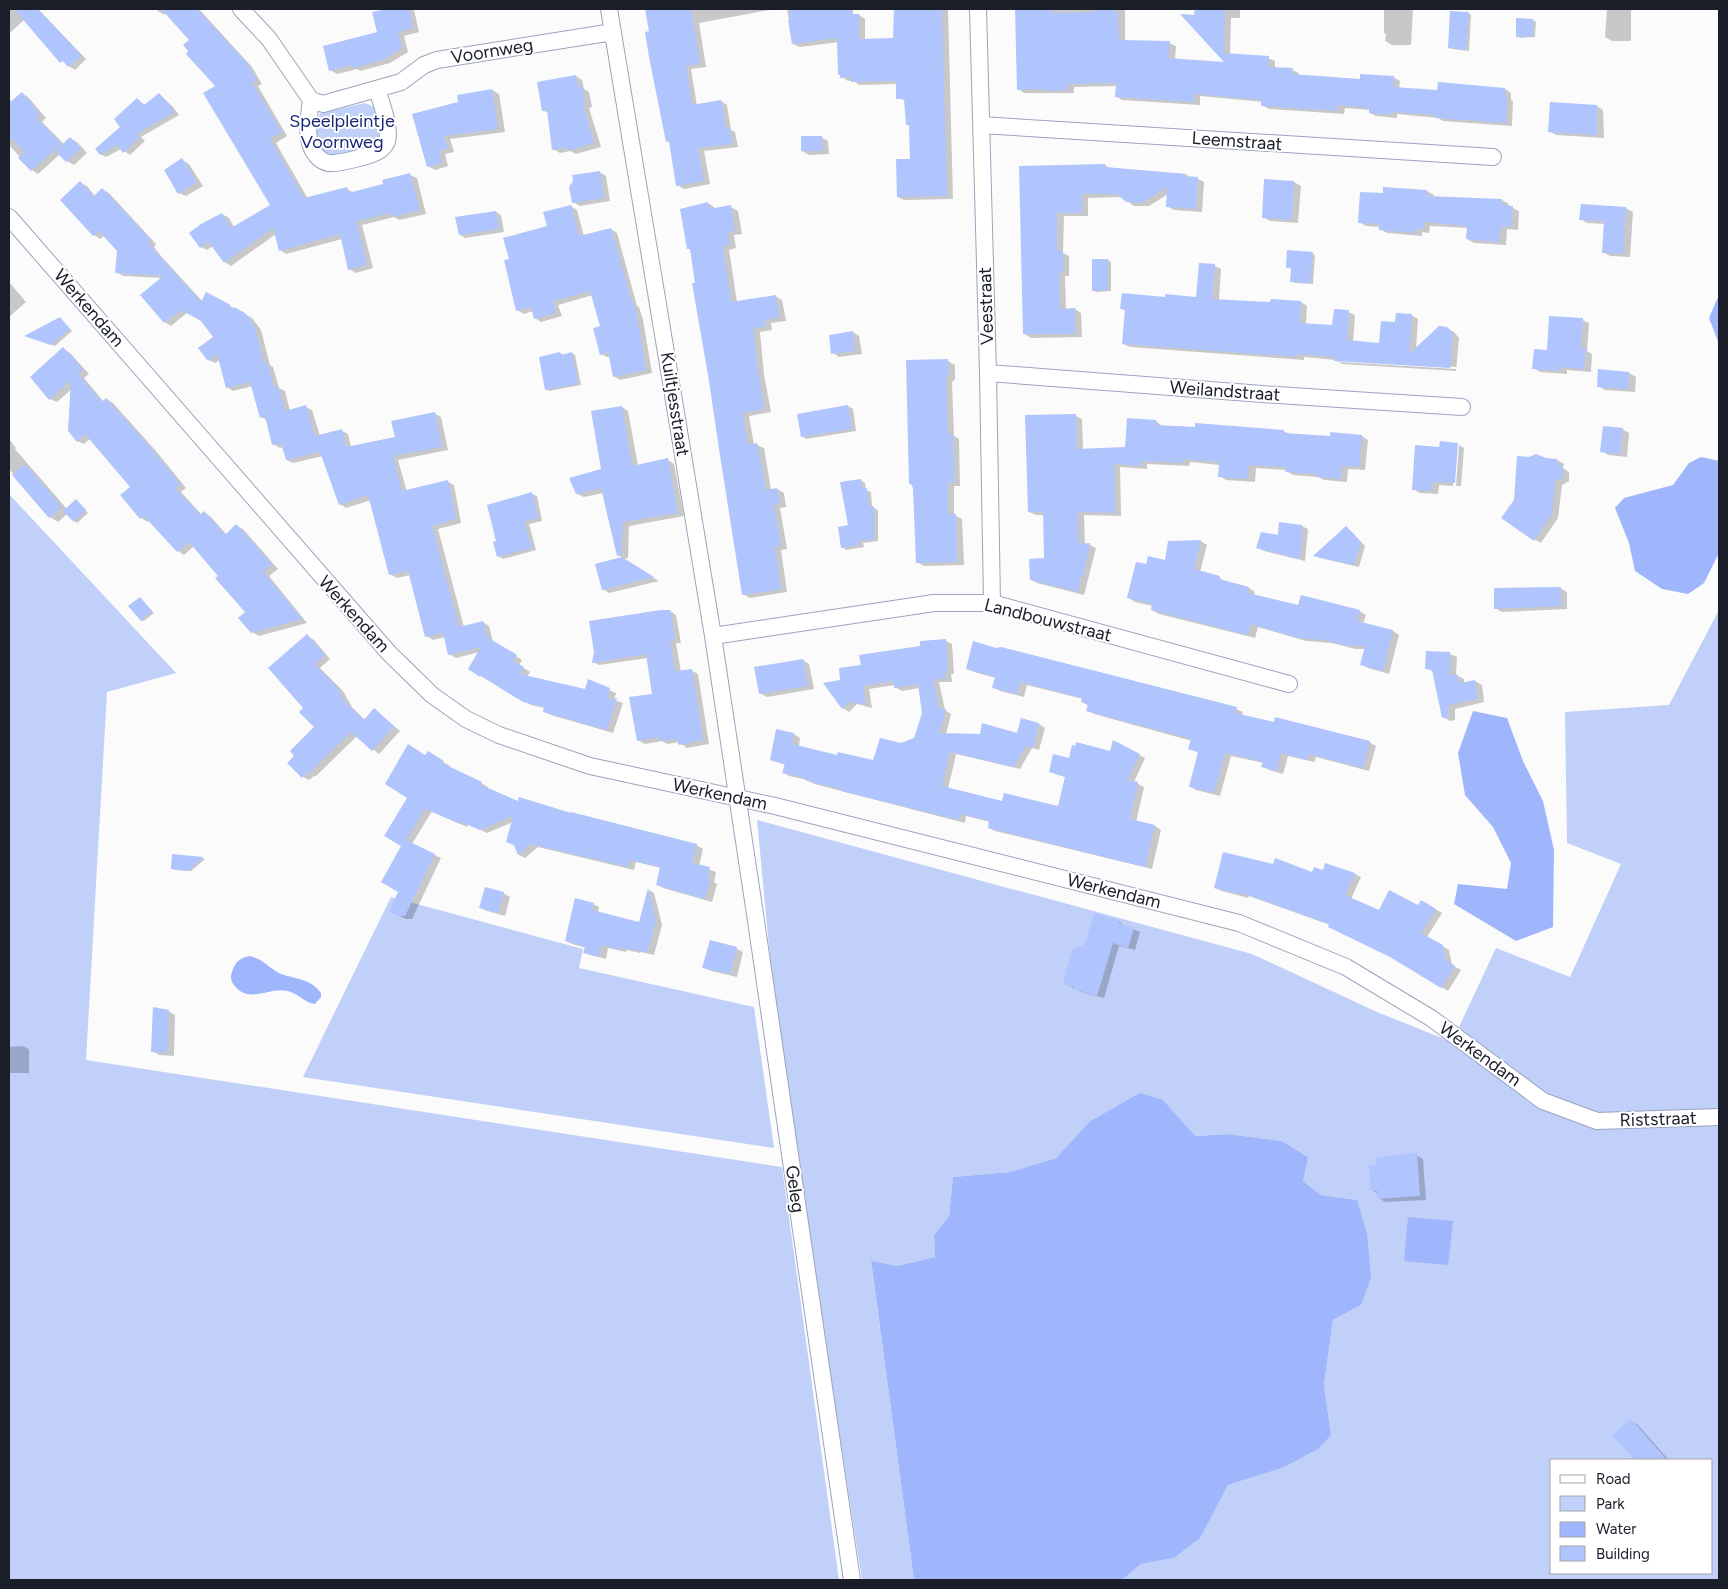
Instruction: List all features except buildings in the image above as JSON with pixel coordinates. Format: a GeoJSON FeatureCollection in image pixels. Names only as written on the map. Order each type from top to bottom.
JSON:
{"type":"FeatureCollection","features":[{"type":"Feature","properties":{"kind":"street"},"geometry":{"type":"LineString","coordinates":[[241,9],[269,39],[311,100],[308,125],[311,147],[314,154],[320,160],[328,163],[337,163],[373,154],[381,150],[386,143],[388,134],[377,89]]}},
{"type":"Feature","properties":{"kind":"street","name":"Kuiltjesstraat"},"geometry":{"type":"LineString","coordinates":[[609,9],[713,636],[738,799]]}},
{"type":"Feature","properties":{"kind":"street","name":"Veestraat"},"geometry":{"type":"LineString","coordinates":[[978,9],[992,603]]}},
{"type":"Feature","properties":{"kind":"street","name":"Voornweg"},"geometry":{"type":"LineString","coordinates":[[311,100],[323,104],[401,82],[424,65],[437,60],[613,32]]}},
{"type":"Feature","properties":{"kind":"street","name":"Leemstraat"},"geometry":{"type":"LineString","coordinates":[[981,124],[1492,157]]}},
{"type":"Feature","properties":{"kind":"street","name":"Werkendam"},"geometry":{"type":"LineString","coordinates":[[9,217],[389,653],[432,694],[466,719],[508,738],[590,766],[793,810],[1239,923],[1346,967],[1431,1018],[1543,1101],[1597,1121]]}},
{"type":"Feature","properties":{"kind":"street","name":"Weilandstraat"},"geometry":{"type":"LineString","coordinates":[[988,373],[1462,407]]}},
{"type":"Feature","properties":{"kind":"street","name":"Landbouwstraat"},"geometry":{"type":"LineString","coordinates":[[713,636],[934,603],[992,603],[1289,684]]}},
{"type":"Feature","properties":{"kind":"street","name":"Geleg"},"geometry":{"type":"LineString","coordinates":[[738,799],[852,1580]]}},
{"type":"Feature","properties":{"kind":"street","name":"Riststraat"},"geometry":{"type":"LineString","coordinates":[[1597,1121],[1719,1117]]}},
{"type":"Feature","properties":{"kind":"green space","name":"Speelpleintje Voornweg"},"geometry":{"type":"Polygon","coordinates":[[[365,103],[377,108],[382,135],[376,146],[329,157],[320,153],[314,122],[321,113],[365,103]]]}},
{"type":"Feature","properties":{"kind":"green space"},"geometry":{"type":"Polygon","coordinates":[[[9,494],[176,673],[107,692],[86,1060],[782,1167],[839,1580],[9,1580],[9,494]]]}},
{"type":"Feature","properties":{"kind":"green space"},"geometry":{"type":"Polygon","coordinates":[[[1719,610],[1719,1580],[1122,1580],[1141,1564],[1174,1558],[1199,1538],[1228,1485],[1282,1468],[1331,1435],[1324,1385],[1333,1320],[1361,1305],[1357,1200],[1321,1195],[1302,1180],[1308,1157],[1282,1141],[1228,1134],[1194,1136],[1163,1100],[1089,1122],[1056,1158],[1010,1172],[953,1177],[949,1216],[934,1235],[935,1257],[897,1266],[871,1262],[914,1580],[862,1580],[777,1030],[757,820],[1252,954],[1377,1012],[1452,1042],[1496,948],[1570,977],[1621,864],[1567,843],[1565,712],[1669,705],[1719,610]]]}},
{"type":"Feature","properties":{"kind":"green space"},"geometry":{"type":"Polygon","coordinates":[[[391,897],[583,949],[579,968],[754,1007],[774,1148],[303,1077],[391,897]]]}},
{"type":"Feature","properties":{"kind":"water"},"geometry":{"type":"Polygon","coordinates":[[[1717,299],[1719,299],[1719,344],[1709,318],[1717,299]]]}},
{"type":"Feature","properties":{"kind":"water"},"geometry":{"type":"Polygon","coordinates":[[[1701,457],[1719,461],[1719,553],[1704,583],[1688,594],[1662,589],[1635,571],[1629,543],[1615,508],[1624,498],[1673,485],[1689,463],[1701,457]]]}},
{"type":"Feature","properties":{"kind":"water"},"geometry":{"type":"Polygon","coordinates":[[[1473,711],[1507,718],[1523,761],[1543,801],[1554,850],[1553,927],[1516,941],[1454,904],[1458,884],[1507,889],[1511,863],[1493,827],[1465,795],[1458,753],[1473,711]]]}},
{"type":"Feature","properties":{"kind":"water"},"geometry":{"type":"Polygon","coordinates":[[[249,956],[254,957],[279,973],[307,981],[321,993],[321,997],[315,1004],[288,991],[246,994],[240,991],[232,983],[231,974],[238,961],[249,956]]]}},
{"type":"Feature","properties":{"kind":"water"},"geometry":{"type":"Polygon","coordinates":[[[1140,1093],[1163,1100],[1195,1136],[1228,1134],[1282,1141],[1308,1157],[1303,1181],[1321,1195],[1357,1200],[1367,1234],[1371,1277],[1361,1305],[1333,1320],[1324,1385],[1331,1435],[1318,1449],[1282,1468],[1228,1485],[1200,1538],[1174,1558],[1141,1564],[1122,1580],[914,1580],[871,1261],[897,1266],[935,1257],[934,1235],[949,1216],[953,1177],[1010,1172],[1056,1158],[1089,1122],[1140,1093]]]}},
{"type":"Feature","properties":{"kind":"water"},"geometry":{"type":"Polygon","coordinates":[[[1408,1217],[1453,1221],[1448,1265],[1404,1261],[1408,1217]]]}}]}
